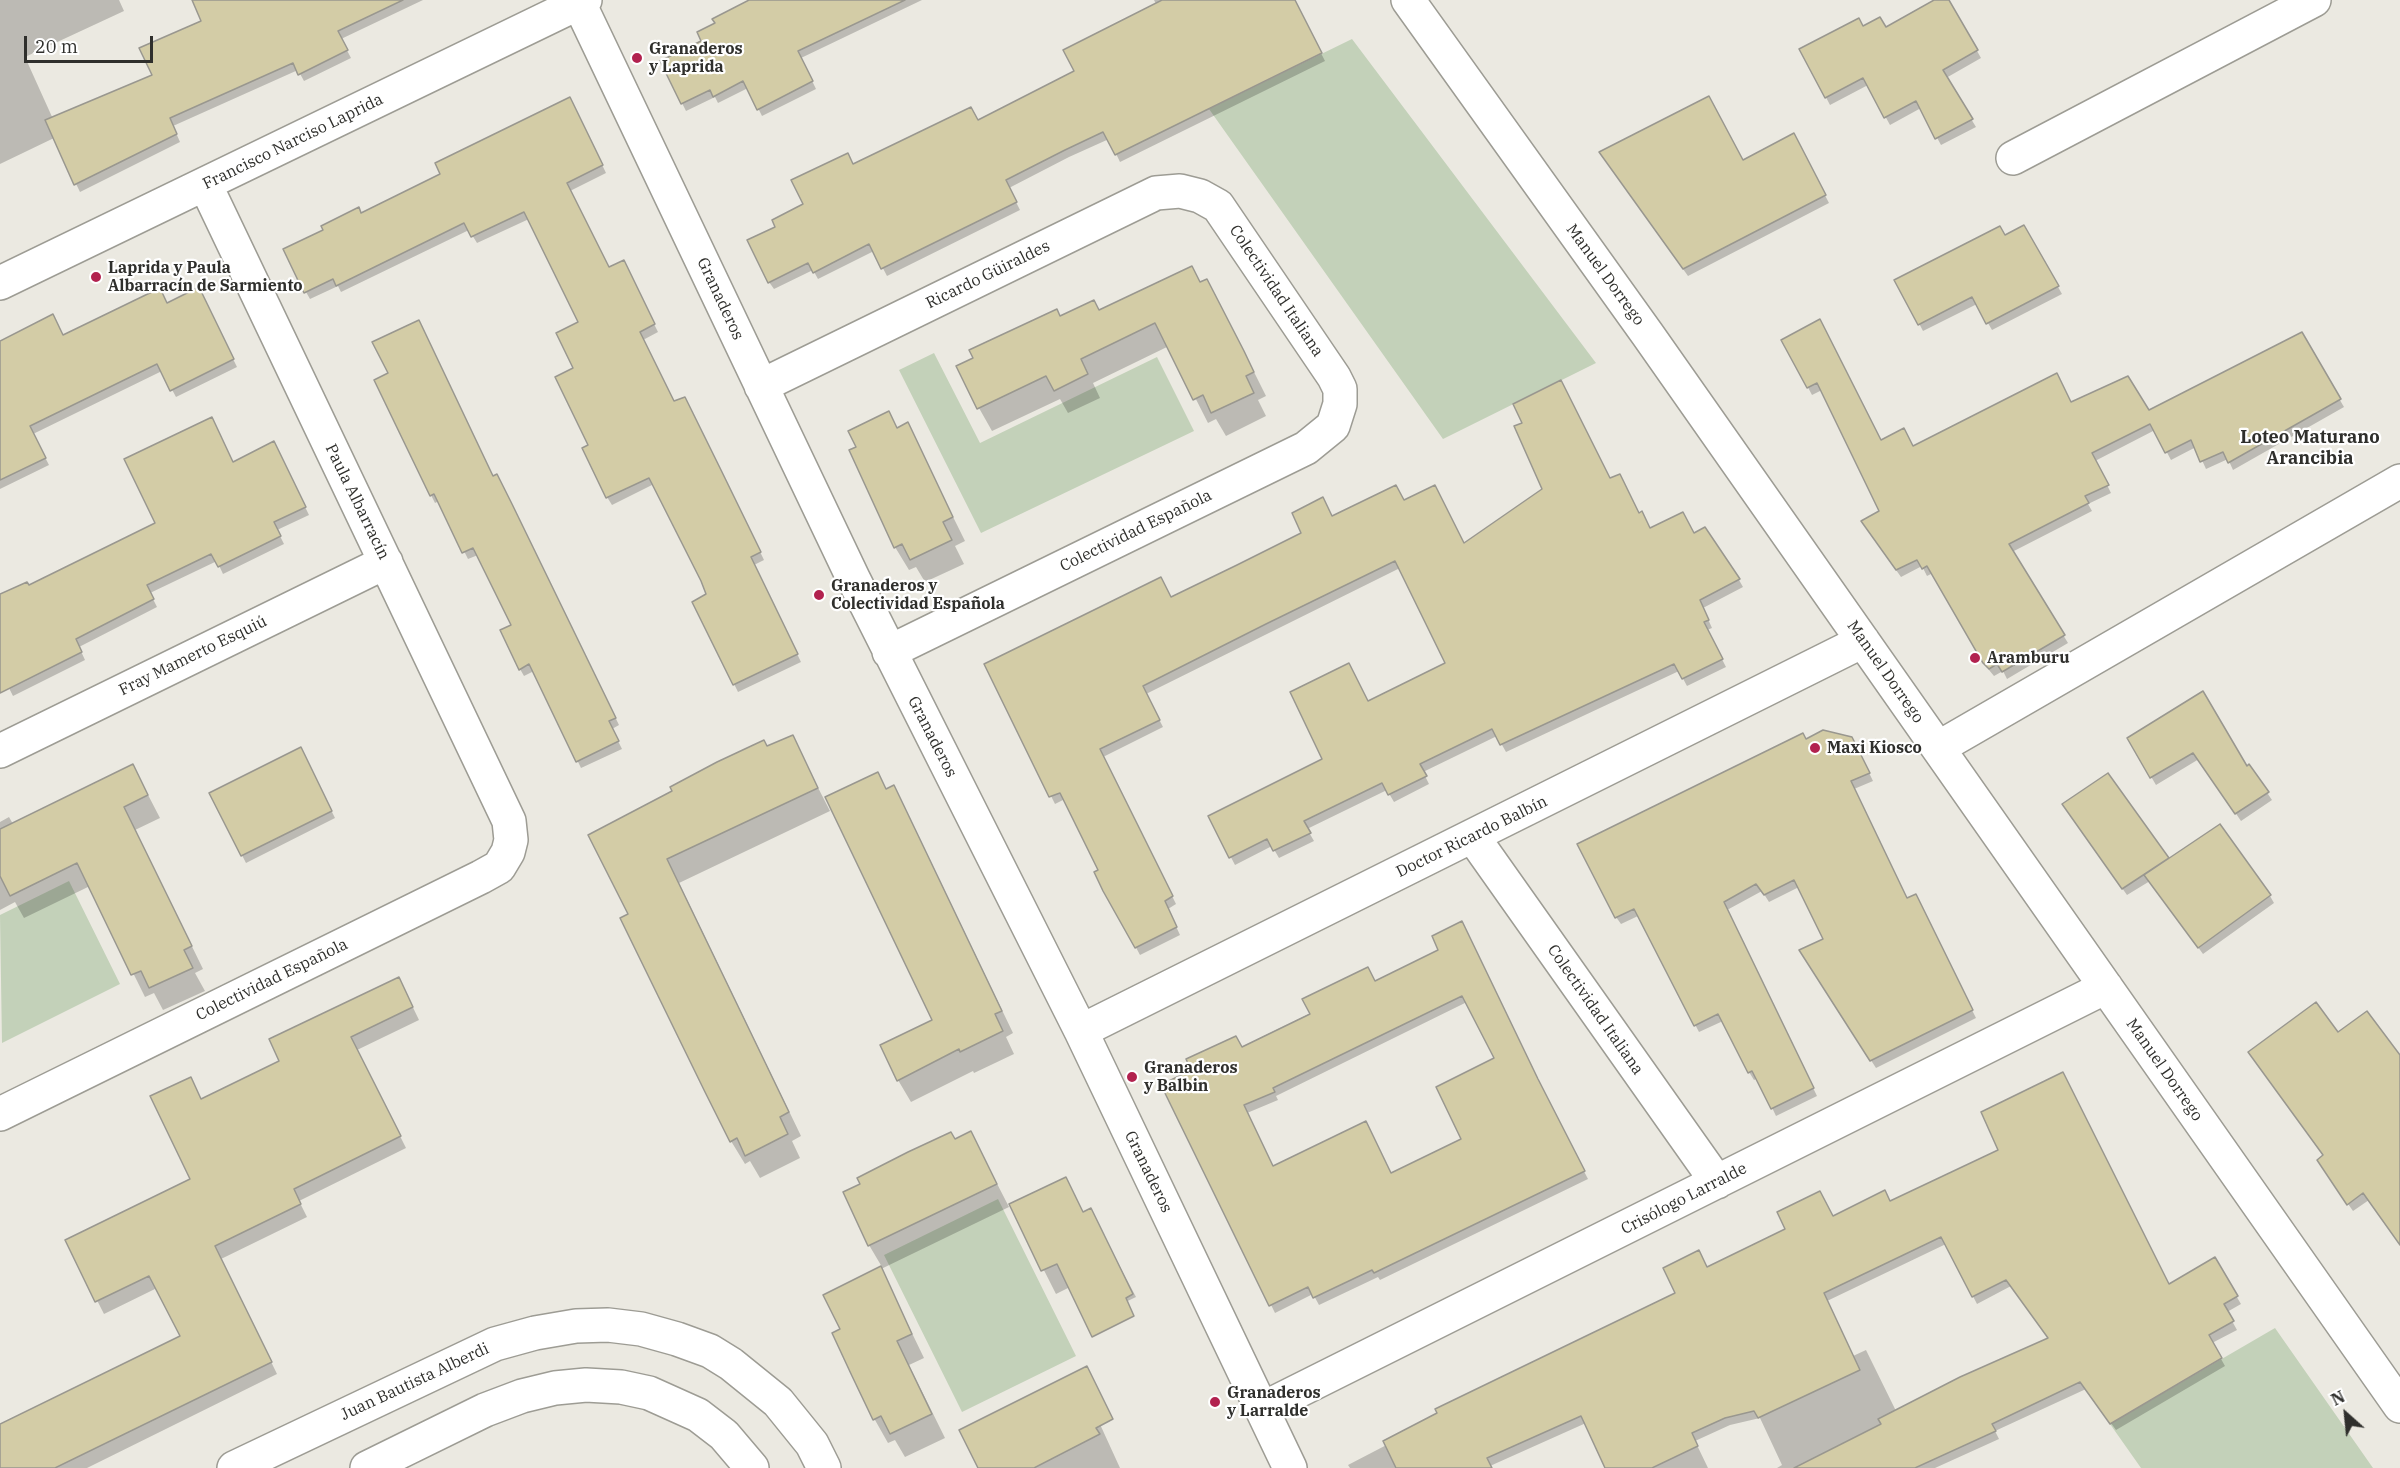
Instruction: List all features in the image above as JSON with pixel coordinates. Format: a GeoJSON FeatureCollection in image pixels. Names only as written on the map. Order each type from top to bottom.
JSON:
{"type":"FeatureCollection","features":[{"type":"Feature","properties":{"kind":"street","name":"Manuel Dorrego"},"geometry":{"type":"LineString","coordinates":[[1408,0],[1863,641],[2400,1406]]}},
{"type":"Feature","properties":{"kind":"street"},"geometry":{"type":"LineString","coordinates":[[2013,158],[2314,0]]}},
{"type":"Feature","properties":{"kind":"street","name":"Francisco Narciso Laprida"},"geometry":{"type":"LineString","coordinates":[[0,283],[582,2]]}},
{"type":"Feature","properties":{"kind":"street","name":"Granaderos"},"geometry":{"type":"LineString","coordinates":[[582,2],[761,386],[889,652],[1081,1031],[1290,1468]]}},
{"type":"Feature","properties":{"kind":"street","name":"Paula Albarracín"},"geometry":{"type":"LineString","coordinates":[[205,184],[509,821]]}},
{"type":"Feature","properties":{"kind":"street","name":"Ricardo Güiraldes"},"geometry":{"type":"LineString","coordinates":[[761,386],[1156,193],[1180,191],[1200,196],[1218,206]]}},
{"type":"Feature","properties":{"kind":"street","name":"Colectividad Italiana"},"geometry":{"type":"LineString","coordinates":[[1218,206],[1334,377]]}},
{"type":"Feature","properties":{"kind":"street","name":"Colectividad Española"},"geometry":{"type":"LineString","coordinates":[[889,652],[1306,448],[1333,426],[1340,404],[1340,389],[1334,377]]}},
{"type":"Feature","properties":{"kind":"street"},"geometry":{"type":"LineString","coordinates":[[1938,748],[2400,480]]}},
{"type":"Feature","properties":{"kind":"street","name":"Fray Mamerto Esquiú"},"geometry":{"type":"LineString","coordinates":[[0,751],[386,562]]}},
{"type":"Feature","properties":{"kind":"street","name":"Doctor Ricardo Balbín"},"geometry":{"type":"LineString","coordinates":[[1081,1031],[1863,641]]}},
{"type":"Feature","properties":{"kind":"street","name":"Colectividad Española"},"geometry":{"type":"LineString","coordinates":[[0,1114],[499,867],[512,840],[509,821]]}},
{"type":"Feature","properties":{"kind":"street","name":"Colectividad Italiana"},"geometry":{"type":"LineString","coordinates":[[1473,837],[1717,1182]]}},
{"type":"Feature","properties":{"kind":"street","name":"Crisólogo Larralde"},"geometry":{"type":"LineString","coordinates":[[1262,1409],[2106,987]]}},
{"type":"Feature","properties":{"kind":"street","name":"Juan Bautista Alberdi"},"geometry":{"type":"LineString","coordinates":[[234,1468],[495,1344],[535,1333],[576,1326],[608,1325],[641,1329],[710,1352],[755,1381],[795,1421],[812,1444],[824,1468]]}},
{"type":"Feature","properties":{"kind":"street"},"geometry":{"type":"LineString","coordinates":[[367,1468],[485,1410],[522,1396],[555,1388],[586,1385],[621,1387],[649,1393],[698,1415],[724,1435],[752,1468]]}},
{"type":"Feature","properties":{"kind":"green space"},"geometry":{"type":"Polygon","coordinates":[[[1352,39],[1596,363],[1443,439],[1209,109],[1352,39]]]}},
{"type":"Feature","properties":{"kind":"green space"},"geometry":{"type":"Polygon","coordinates":[[[934,353],[980,443],[1157,357],[1194,431],[981,533],[899,370],[934,353]]]}},
{"type":"Feature","properties":{"kind":"green space"},"geometry":{"type":"Polygon","coordinates":[[[69,881],[120,984],[2,1043],[0,915],[69,881]]]}},
{"type":"Feature","properties":{"kind":"green space"},"geometry":{"type":"Polygon","coordinates":[[[998,1199],[1076,1356],[962,1412],[884,1255],[998,1199]]]}},
{"type":"Feature","properties":{"kind":"green space"},"geometry":{"type":"Polygon","coordinates":[[[2275,1328],[2373,1468],[2141,1468],[2110,1424],[2275,1328]]]}},
{"type":"Feature","properties":{"kind":"building"},"geometry":{"type":"Polygon","coordinates":[[[192,0],[403,0],[338,31],[348,50],[298,75],[293,63],[170,118],[177,134],[74,185],[45,120],[152,75],[139,48],[201,21],[192,0]]]}},
{"type":"Feature","properties":{"kind":"building"},"geometry":{"type":"Polygon","coordinates":[[[749,0],[905,0],[798,51],[813,81],[757,110],[743,81],[713,97],[710,90],[681,104],[660,61],[701,41],[697,32],[715,23],[712,19],[749,0]]]}},
{"type":"Feature","properties":{"kind":"building"},"geometry":{"type":"Polygon","coordinates":[[[1162,0],[1295,0],[1322,53],[1115,155],[1103,132],[1065,150],[1006,180],[1017,202],[881,269],[869,244],[813,273],[808,263],[768,283],[747,240],[775,227],[772,220],[803,204],[791,180],[848,153],[853,164],[971,107],[978,120],[1074,71],[1063,50],[1162,0]]]}},
{"type":"Feature","properties":{"kind":"building"},"geometry":{"type":"Polygon","coordinates":[[[1934,0],[1949,0],[1978,50],[1943,70],[1973,119],[1935,139],[1916,101],[1884,118],[1863,78],[1825,98],[1799,49],[1859,18],[1863,26],[1880,17],[1886,27],[1934,0]]]}},
{"type":"Feature","properties":{"kind":"building"},"geometry":{"type":"Polygon","coordinates":[[[1709,96],[1743,160],[1794,133],[1826,195],[1683,269],[1599,152],[1709,96]]]}},
{"type":"Feature","properties":{"kind":"building"},"geometry":{"type":"Polygon","coordinates":[[[570,97],[603,165],[567,183],[609,267],[624,260],[655,324],[640,332],[674,401],[685,397],[721,470],[761,552],[751,557],[798,654],[733,685],[692,602],[706,594],[701,581],[649,478],[606,498],[582,448],[588,445],[555,377],[573,368],[556,333],[578,322],[524,212],[471,237],[464,223],[336,286],[333,279],[304,293],[283,249],[323,230],[321,226],[359,207],[361,213],[440,174],[435,163],[570,97]]]}},
{"type":"Feature","properties":{"kind":"building"},"geometry":{"type":"Polygon","coordinates":[[[2024,225],[2059,286],[1986,324],[1972,297],[1918,325],[1894,280],[2000,226],[2005,235],[2024,225]]]}},
{"type":"Feature","properties":{"kind":"building"},"geometry":{"type":"Polygon","coordinates":[[[1192,266],[1200,282],[1207,279],[1244,351],[1254,372],[1246,376],[1254,393],[1211,413],[1203,395],[1193,400],[1155,323],[1081,359],[1088,374],[1054,391],[1046,376],[977,409],[956,366],[973,358],[969,350],[1057,309],[1060,316],[1094,300],[1099,310],[1192,266]]]}},
{"type":"Feature","properties":{"kind":"building"},"geometry":{"type":"Polygon","coordinates":[[[199,287],[234,359],[170,391],[157,364],[30,426],[46,458],[0,480],[0,341],[53,314],[63,335],[160,288],[167,303],[199,287]]]}},
{"type":"Feature","properties":{"kind":"building"},"geometry":{"type":"Polygon","coordinates":[[[1820,319],[1881,440],[1904,428],[1913,446],[2057,373],[2071,402],[2128,376],[2149,410],[2302,332],[2341,399],[2228,463],[2223,452],[2200,462],[2191,440],[2165,453],[2150,424],[2092,453],[2109,485],[2085,496],[2089,503],[2009,544],[2065,635],[2002,672],[1997,664],[1989,669],[1983,663],[1927,566],[1922,569],[1917,560],[1896,570],[1861,521],[1879,511],[1817,383],[1807,388],[1781,340],[1820,319]]]}},
{"type":"Feature","properties":{"kind":"building"},"geometry":{"type":"Polygon","coordinates":[[[419,320],[493,476],[497,474],[616,718],[609,721],[619,741],[576,762],[529,664],[519,670],[500,630],[511,625],[473,548],[462,553],[434,494],[430,496],[374,380],[388,373],[372,342],[419,320]]]}},
{"type":"Feature","properties":{"kind":"building"},"geometry":{"type":"Polygon","coordinates":[[[1561,380],[1610,478],[1620,474],[1639,513],[1642,511],[1650,528],[1683,512],[1694,533],[1705,527],[1740,579],[1700,600],[1709,620],[1704,622],[1723,659],[1682,679],[1674,664],[1500,745],[1492,729],[1420,764],[1427,776],[1388,795],[1382,783],[1304,821],[1311,833],[1273,851],[1267,839],[1229,858],[1208,816],[1322,759],[1290,692],[1349,663],[1368,701],[1445,663],[1395,561],[1266,624],[1143,686],[1160,720],[1100,749],[1173,896],[1165,901],[1177,927],[1135,948],[1103,891],[1094,872],[1098,870],[1060,793],[1049,797],[984,664],[1161,577],[1171,597],[1237,565],[1301,533],[1292,513],[1323,497],[1332,516],[1396,485],[1404,500],[1435,485],[1464,543],[1542,489],[1514,426],[1522,423],[1513,404],[1561,380]]]}},
{"type":"Feature","properties":{"kind":"building"},"geometry":{"type":"Polygon","coordinates":[[[889,411],[897,428],[908,422],[953,517],[943,522],[952,540],[910,560],[902,544],[894,548],[849,450],[856,447],[848,431],[889,411]]]}},
{"type":"Feature","properties":{"kind":"building"},"geometry":{"type":"Polygon","coordinates":[[[212,417],[233,462],[274,441],[306,507],[274,522],[281,536],[218,567],[211,554],[147,585],[154,599],[76,639],[82,652],[0,693],[0,594],[27,582],[29,585],[155,523],[124,459],[212,417]]]}},
{"type":"Feature","properties":{"kind":"building"},"geometry":{"type":"Polygon","coordinates":[[[2203,691],[2247,766],[2249,764],[2269,792],[2235,814],[2193,753],[2150,778],[2127,738],[2203,691]]]}},
{"type":"Feature","properties":{"kind":"building"},"geometry":{"type":"Polygon","coordinates":[[[1823,730],[1852,737],[1870,773],[1851,781],[1907,898],[1916,894],[1973,1010],[1870,1061],[1799,950],[1823,939],[1794,880],[1764,895],[1756,884],[1724,902],[1814,1088],[1771,1109],[1752,1071],[1748,1073],[1718,1014],[1694,1026],[1634,909],[1615,918],[1577,844],[1803,733],[1806,739],[1823,730]]]}},
{"type":"Feature","properties":{"kind":"building"},"geometry":{"type":"Polygon","coordinates":[[[793,735],[818,788],[667,859],[789,1112],[780,1117],[788,1134],[745,1156],[737,1138],[730,1142],[705,1092],[620,918],[628,914],[588,835],[672,791],[670,787],[717,762],[764,740],[767,746],[793,735]]]}},
{"type":"Feature","properties":{"kind":"building"},"geometry":{"type":"Polygon","coordinates":[[[301,747],[332,811],[241,856],[209,793],[301,747]]]}},
{"type":"Feature","properties":{"kind":"building"},"geometry":{"type":"Polygon","coordinates":[[[133,764],[148,795],[124,807],[192,946],[184,950],[193,968],[149,988],[141,971],[131,975],[77,863],[10,896],[0,876],[0,829],[133,764]]]}},
{"type":"Feature","properties":{"kind":"building"},"geometry":{"type":"Polygon","coordinates":[[[878,772],[886,789],[894,785],[1002,1011],[995,1014],[1003,1031],[960,1052],[959,1049],[897,1081],[880,1045],[932,1020],[825,797],[878,772]]]}},
{"type":"Feature","properties":{"kind":"building"},"geometry":{"type":"Polygon","coordinates":[[[2108,773],[2169,858],[2122,889],[2062,804],[2108,773]]]}},
{"type":"Feature","properties":{"kind":"building"},"geometry":{"type":"Polygon","coordinates":[[[2220,824],[2271,895],[2198,948],[2144,875],[2220,824]]]}},
{"type":"Feature","properties":{"kind":"building"},"geometry":{"type":"Polygon","coordinates":[[[1462,921],[1585,1171],[1374,1273],[1372,1270],[1313,1298],[1308,1287],[1269,1306],[1161,1085],[1191,1070],[1186,1059],[1236,1036],[1242,1047],[1310,1014],[1302,999],[1368,967],[1375,981],[1438,950],[1432,936],[1462,921]],[[1462,996],[1273,1088],[1275,1092],[1244,1105],[1273,1166],[1366,1121],[1391,1173],[1461,1139],[1436,1087],[1494,1058],[1462,996]]]}},
{"type":"Feature","properties":{"kind":"building"},"geometry":{"type":"Polygon","coordinates":[[[399,977],[413,1007],[351,1037],[401,1136],[294,1189],[301,1204],[215,1246],[272,1362],[55,1468],[0,1468],[0,1424],[180,1336],[149,1276],[95,1302],[65,1240],[190,1179],[150,1096],[191,1077],[201,1099],[279,1061],[269,1039],[399,977]]]}},
{"type":"Feature","properties":{"kind":"building"},"geometry":{"type":"Polygon","coordinates":[[[2316,1002],[2338,1032],[2367,1011],[2400,1055],[2400,1245],[2363,1193],[2347,1205],[2317,1160],[2323,1155],[2248,1052],[2316,1002]]]}},
{"type":"Feature","properties":{"kind":"building"},"geometry":{"type":"Polygon","coordinates":[[[2063,1072],[2169,1284],[2215,1257],[2238,1296],[2224,1304],[2234,1321],[2209,1335],[2222,1358],[2110,1424],[2080,1382],[1992,1424],[1996,1431],[1915,1468],[1794,1468],[1881,1424],[1878,1419],[1960,1377],[2048,1338],[2006,1280],[1972,1297],[1941,1237],[1824,1293],[1860,1370],[1758,1418],[1754,1411],[1725,1418],[1692,1433],[1698,1446],[1652,1468],[1605,1468],[1581,1416],[1487,1458],[1492,1468],[1396,1468],[1383,1441],[1437,1413],[1435,1409],[1675,1293],[1663,1268],[1699,1250],[1707,1267],[1785,1229],[1777,1212],[1820,1191],[1833,1216],[1885,1190],[1890,1201],[1998,1150],[1981,1112],[2063,1072]]]}},
{"type":"Feature","properties":{"kind":"building"},"geometry":{"type":"Polygon","coordinates":[[[971,1131],[997,1184],[868,1246],[843,1192],[860,1184],[857,1178],[908,1152],[951,1132],[955,1139],[971,1131]]]}},
{"type":"Feature","properties":{"kind":"building"},"geometry":{"type":"Polygon","coordinates":[[[1066,1177],[1083,1212],[1091,1208],[1133,1294],[1126,1298],[1134,1316],[1092,1337],[1057,1264],[1041,1271],[1009,1204],[1066,1177]]]}},
{"type":"Feature","properties":{"kind":"building"},"geometry":{"type":"Polygon","coordinates":[[[881,1266],[912,1334],[897,1341],[932,1414],[890,1434],[881,1416],[873,1420],[832,1333],[840,1329],[823,1295],[881,1266]]]}},
{"type":"Feature","properties":{"kind":"building"},"geometry":{"type":"Polygon","coordinates":[[[1087,1366],[1113,1419],[1096,1428],[1100,1434],[1034,1468],[978,1468],[959,1430],[1087,1366]]]}},
{"type":"Feature","properties":{"kind":"place","name":"Granaderos y Laprida"},"geometry":{"type":"Point","coordinates":[637,58]}},
{"type":"Feature","properties":{"kind":"place","name":"Laprida y Paula Albarracín de Sarmiento"},"geometry":{"type":"Point","coordinates":[96,277]}},
{"type":"Feature","properties":{"kind":"place","name":"Granaderos y Colectividad Española"},"geometry":{"type":"Point","coordinates":[819,595]}},
{"type":"Feature","properties":{"kind":"place","name":"Aramburu"},"geometry":{"type":"Point","coordinates":[1975,658]}},
{"type":"Feature","properties":{"kind":"place","name":"Maxi Kiosco"},"geometry":{"type":"Point","coordinates":[1815,748]}},
{"type":"Feature","properties":{"kind":"place","name":"Granaderos y Balbin"},"geometry":{"type":"Point","coordinates":[1132,1077]}},
{"type":"Feature","properties":{"kind":"place","name":"Granaderos y Larralde"},"geometry":{"type":"Point","coordinates":[1215,1402]}},
{"type":"Feature","properties":{"kind":"district","name":"Loteo Maturano Arancibia"},"geometry":{"type":"Point","coordinates":[2310,448]}}]}
